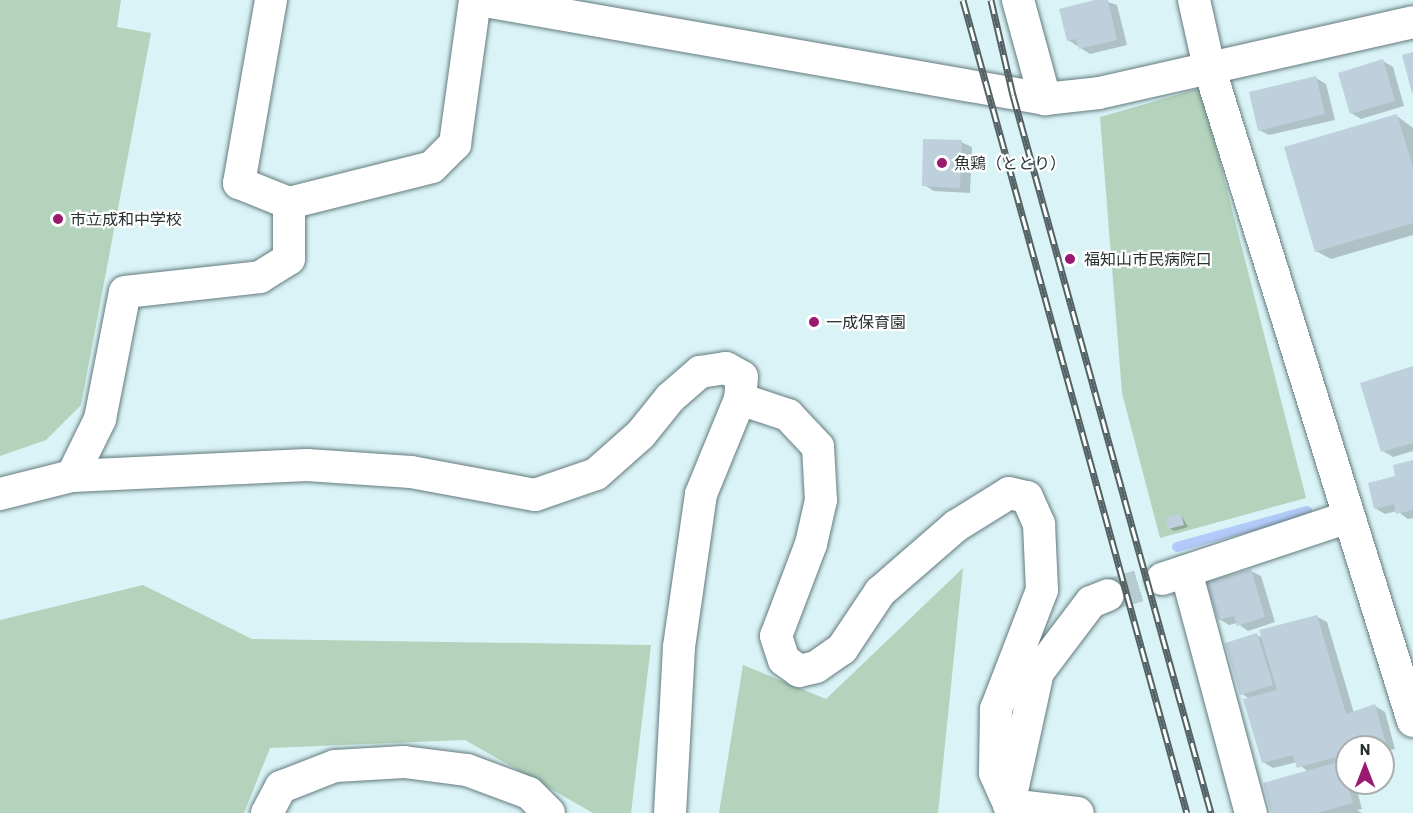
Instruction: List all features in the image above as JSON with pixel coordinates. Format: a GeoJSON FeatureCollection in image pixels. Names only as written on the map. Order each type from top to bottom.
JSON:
{"type":"FeatureCollection","features":[{"type":"Feature","properties":{"kind":"street"},"geometry":{"type":"LineString","coordinates":[[271,0],[239,183],[289,203],[432,167],[455,144],[477,0],[1045,99],[1100,93],[1413,22]]}},
{"type":"Feature","properties":{"kind":"street"},"geometry":{"type":"LineString","coordinates":[[1018,0],[1045,99]]}},
{"type":"Feature","properties":{"kind":"street"},"geometry":{"type":"LineString","coordinates":[[1194,0],[1209,67],[1413,721]]}},
{"type":"Feature","properties":{"kind":"street"},"geometry":{"type":"LineString","coordinates":[[72,476],[100,419],[124,292],[260,277],[289,259],[289,203]]}},
{"type":"Feature","properties":{"kind":"street"},"geometry":{"type":"LineString","coordinates":[[0,494],[72,476],[307,465],[411,472],[535,495],[596,474],[641,434],[670,398],[700,372],[726,368],[742,377],[740,399],[701,494],[679,647],[670,813]]}},
{"type":"Feature","properties":{"kind":"street"},"geometry":{"type":"LineString","coordinates":[[740,399],[788,415],[818,447],[821,500],[811,544],[776,636],[784,660],[800,671],[816,667],[842,649],[880,592],[956,525],[1009,493],[1027,497],[1039,524],[1042,590],[996,709],[995,773],[1009,809]]}},
{"type":"Feature","properties":{"kind":"street"},"geometry":{"type":"LineString","coordinates":[[1251,813],[1174,575],[1348,517]]}},
{"type":"Feature","properties":{"kind":"street"},"geometry":{"type":"LineString","coordinates":[[1009,809],[1038,672],[1091,602],[1108,594]]}},
{"type":"Feature","properties":{"kind":"street"},"geometry":{"type":"LineString","coordinates":[[279,804],[335,766],[404,762],[467,770],[529,793],[549,813]]}},
{"type":"Feature","properties":{"kind":"street"},"geometry":{"type":"LineString","coordinates":[[1009,809],[1078,813]]}},
{"type":"Feature","properties":{"kind":"green space","name":"市立成和中学校"},"geometry":{"type":"Polygon","coordinates":[[[0,0],[121,0],[117,27],[151,33],[81,405],[46,440],[0,456],[0,0]]]}},
{"type":"Feature","properties":{"kind":"green space"},"geometry":{"type":"Polygon","coordinates":[[[1201,88],[1306,498],[1160,538],[1122,393],[1100,117],[1201,88]]]}},
{"type":"Feature","properties":{"kind":"green space"},"geometry":{"type":"Polygon","coordinates":[[[963,568],[938,813],[719,813],[743,665],[826,699],[963,568]]]}},
{"type":"Feature","properties":{"kind":"green space"},"geometry":{"type":"Polygon","coordinates":[[[143,585],[252,639],[651,645],[631,813],[593,813],[465,740],[270,748],[244,813],[0,813],[0,620],[143,585]]]}},
{"type":"Feature","properties":{"kind":"building"},"geometry":{"type":"Polygon","coordinates":[[[1095,0],[1108,0],[1117,40],[1079,49],[1076,39],[1067,41],[1059,9],[1095,0]]]}},
{"type":"Feature","properties":{"kind":"building"},"geometry":{"type":"Polygon","coordinates":[[[1413,52],[1413,93],[1412,93],[1402,55],[1413,52]]]}},
{"type":"Feature","properties":{"kind":"building"},"geometry":{"type":"Polygon","coordinates":[[[1383,59],[1395,101],[1350,114],[1338,73],[1383,59]]]}},
{"type":"Feature","properties":{"kind":"building"},"geometry":{"type":"Polygon","coordinates":[[[1316,76],[1325,114],[1258,131],[1249,92],[1316,76]]]}},
{"type":"Feature","properties":{"kind":"building"},"geometry":{"type":"Polygon","coordinates":[[[1397,114],[1413,167],[1413,223],[1315,252],[1284,147],[1397,114]]]}},
{"type":"Feature","properties":{"kind":"building","name":"魚鶏（ととり）"},"geometry":{"type":"Polygon","coordinates":[[[923,139],[962,140],[960,188],[922,186],[923,139]]]}},
{"type":"Feature","properties":{"kind":"building"},"geometry":{"type":"Polygon","coordinates":[[[1413,366],[1413,443],[1381,452],[1360,383],[1413,366]]]}},
{"type":"Feature","properties":{"kind":"building"},"geometry":{"type":"Polygon","coordinates":[[[1413,460],[1413,510],[1396,514],[1394,504],[1374,509],[1368,483],[1395,476],[1393,465],[1413,460]]]}},
{"type":"Feature","properties":{"kind":"building"},"geometry":{"type":"Polygon","coordinates":[[[1181,514],[1184,525],[1168,529],[1165,518],[1181,514]]]}},
{"type":"Feature","properties":{"kind":"building"},"geometry":{"type":"Polygon","coordinates":[[[1251,569],[1265,617],[1237,626],[1234,616],[1218,620],[1206,582],[1251,569]]]}},
{"type":"Feature","properties":{"kind":"building"},"geometry":{"type":"Polygon","coordinates":[[[1317,615],[1346,714],[1375,704],[1384,735],[1335,735],[1335,757],[1297,768],[1293,755],[1262,763],[1243,699],[1277,690],[1259,630],[1317,615]]]}},
{"type":"Feature","properties":{"kind":"building"},"geometry":{"type":"Polygon","coordinates":[[[1257,633],[1273,685],[1240,695],[1225,643],[1257,633]]]}},
{"type":"Feature","properties":{"kind":"building"},"geometry":{"type":"Polygon","coordinates":[[[1335,763],[1335,795],[1351,795],[1353,803],[1317,813],[1271,813],[1263,783],[1335,763]]]}},
{"type":"Feature","properties":{"kind":"waterway"},"geometry":{"type":"LineString","coordinates":[[1177,547],[1307,511]]}},
{"type":"Feature","properties":{"kind":"tunnel"},"geometry":{"type":"LineString","coordinates":[[1108,595],[1162,579]]}},
{"type":"Feature","properties":{"kind":"railway"},"geometry":{"type":"LineString","coordinates":[[963,0],[1187,813]]}},
{"type":"Feature","properties":{"kind":"railway"},"geometry":{"type":"LineString","coordinates":[[991,0],[1013,95],[1211,813]]}},
{"type":"Feature","properties":{"kind":"place","name":"魚鶏（ととり）"},"geometry":{"type":"Point","coordinates":[942,163]}},
{"type":"Feature","properties":{"kind":"place","name":"市立成和中学校"},"geometry":{"type":"Point","coordinates":[58,219]}},
{"type":"Feature","properties":{"kind":"place","name":"福知山市民病院口"},"geometry":{"type":"Point","coordinates":[1070,259]}},
{"type":"Feature","properties":{"kind":"place","name":"一成保育園"},"geometry":{"type":"Point","coordinates":[814,322]}}]}
